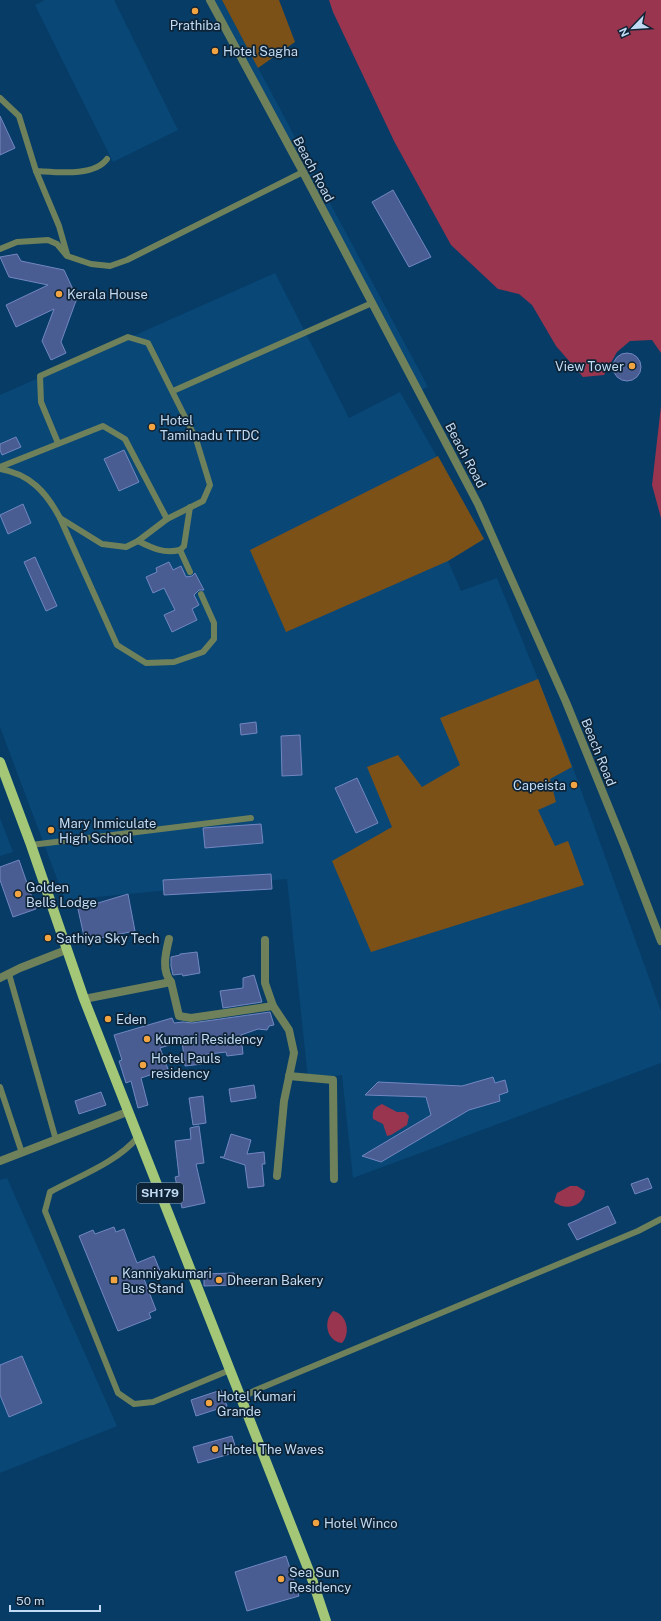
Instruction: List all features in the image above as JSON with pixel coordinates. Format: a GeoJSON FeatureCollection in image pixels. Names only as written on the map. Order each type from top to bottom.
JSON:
{"type":"FeatureCollection","features":[{"type":"Feature","properties":{"kind":"main road","name":"SH179"},"geometry":{"type":"LineString","coordinates":[[0,762],[31,844],[84,999],[127,1112],[311,1576],[326,1621]]}},
{"type":"Feature","properties":{"kind":"street","name":"Beach Road"},"geometry":{"type":"LineString","coordinates":[[210,0],[303,172],[478,504],[566,702],[661,941]]}},
{"type":"Feature","properties":{"kind":"street"},"geometry":{"type":"LineString","coordinates":[[169,939],[164,957],[167,977],[171,982],[179,1016],[191,1018],[274,1006]]}},
{"type":"Feature","properties":{"kind":"street"},"geometry":{"type":"LineString","coordinates":[[265,940],[266,983],[274,1006],[289,1030],[294,1053],[284,1101],[277,1176]]}},
{"type":"Feature","properties":{"kind":"street"},"geometry":{"type":"LineString","coordinates":[[0,978],[66,950]]}},
{"type":"Feature","properties":{"kind":"street"},"geometry":{"type":"LineString","coordinates":[[84,999],[171,982]]}},
{"type":"Feature","properties":{"kind":"street"},"geometry":{"type":"LineString","coordinates":[[290,1076],[334,1080],[334,1179]]}},
{"type":"Feature","properties":{"kind":"street"},"geometry":{"type":"LineString","coordinates":[[0,1161],[127,1112]]}},
{"type":"Feature","properties":{"kind":"lane"},"geometry":{"type":"LineString","coordinates":[[0,98],[19,116],[36,172],[59,226],[67,256]]}},
{"type":"Feature","properties":{"kind":"lane"},"geometry":{"type":"LineString","coordinates":[[36,172],[80,172],[102,165],[107,159]]}},
{"type":"Feature","properties":{"kind":"lane"},"geometry":{"type":"LineString","coordinates":[[0,249],[17,242],[48,240],[57,244],[67,256],[91,264],[110,266],[127,260],[303,172]]}},
{"type":"Feature","properties":{"kind":"lane"},"geometry":{"type":"LineString","coordinates":[[173,391],[372,303]]}},
{"type":"Feature","properties":{"kind":"lane"},"geometry":{"type":"LineString","coordinates":[[58,443],[41,402],[40,376],[128,337],[148,343],[196,439],[210,485],[203,501],[167,519],[138,541],[126,547],[102,544],[60,518]]}},
{"type":"Feature","properties":{"kind":"lane"},"geometry":{"type":"LineString","coordinates":[[0,468],[58,443],[103,426],[125,439],[167,519]]}},
{"type":"Feature","properties":{"kind":"lane"},"geometry":{"type":"LineString","coordinates":[[0,468],[26,478],[50,499],[117,645],[146,663],[174,662],[203,652],[214,639],[214,623],[201,594]]}},
{"type":"Feature","properties":{"kind":"lane"},"geometry":{"type":"LineString","coordinates":[[138,541],[154,550],[173,552],[180,550],[184,546],[190,507]]}},
{"type":"Feature","properties":{"kind":"lane"},"geometry":{"type":"LineString","coordinates":[[180,550],[190,572]]}},
{"type":"Feature","properties":{"kind":"lane"},"geometry":{"type":"LineString","coordinates":[[31,844],[251,818]]}},
{"type":"Feature","properties":{"kind":"lane"},"geometry":{"type":"LineString","coordinates":[[9,974],[56,1140]]}},
{"type":"Feature","properties":{"kind":"lane"},"geometry":{"type":"LineString","coordinates":[[0,1087],[22,1153]]}},
{"type":"Feature","properties":{"kind":"lane"},"geometry":{"type":"LineString","coordinates":[[138,1137],[130,1146],[104,1163],[50,1192],[45,1211],[118,1393],[134,1404],[153,1402],[230,1370]]}},
{"type":"Feature","properties":{"kind":"lane"},"geometry":{"type":"LineString","coordinates":[[241,1398],[250,1392],[638,1231],[661,1219]]}},
{"type":"Feature","properties":{"kind":"shaded area"},"geometry":{"type":"Polygon","coordinates":[[[45,0],[114,0],[178,130],[113,162],[35,5],[45,0]]]}},
{"type":"Feature","properties":{"kind":"shaded area"},"geometry":{"type":"Polygon","coordinates":[[[214,0],[222,0],[428,387],[421,390],[214,0]]]}},
{"type":"Feature","properties":{"kind":"shaded area"},"geometry":{"type":"Polygon","coordinates":[[[222,0],[279,0],[295,42],[258,68],[222,0]]]}},
{"type":"Feature","properties":{"kind":"shaded area"},"geometry":{"type":"Polygon","coordinates":[[[329,0],[661,0],[661,353],[652,340],[630,341],[617,352],[604,375],[583,377],[556,346],[532,305],[519,294],[498,289],[451,245],[394,141],[333,12],[329,0]]]}},
{"type":"Feature","properties":{"kind":"shaded area"},"geometry":{"type":"Polygon","coordinates":[[[275,273],[349,418],[400,392],[484,539],[448,561],[461,591],[497,578],[564,743],[661,1011],[661,1063],[353,1178],[342,1075],[308,1079],[287,879],[65,900],[0,727],[0,395],[275,273]]]}},
{"type":"Feature","properties":{"kind":"shaded area"},"geometry":{"type":"Polygon","coordinates":[[[661,406],[661,518],[652,485],[661,406]]]}},
{"type":"Feature","properties":{"kind":"shaded area"},"geometry":{"type":"Polygon","coordinates":[[[438,456],[484,539],[448,561],[286,632],[250,550],[438,456]]]}},
{"type":"Feature","properties":{"kind":"shaded area"},"geometry":{"type":"Polygon","coordinates":[[[538,679],[572,767],[550,779],[556,802],[538,810],[555,846],[568,841],[584,885],[371,952],[332,861],[392,827],[367,767],[398,755],[422,787],[460,765],[440,718],[538,679]]]}},
{"type":"Feature","properties":{"kind":"shaded area"},"geometry":{"type":"Polygon","coordinates":[[[0,818],[13,852],[0,856],[0,818]]]}},
{"type":"Feature","properties":{"kind":"shaded area"},"geometry":{"type":"Polygon","coordinates":[[[382,1104],[397,1112],[405,1112],[409,1116],[407,1125],[387,1136],[383,1124],[373,1119],[374,1110],[382,1104]]]}},
{"type":"Feature","properties":{"kind":"shaded area"},"geometry":{"type":"Polygon","coordinates":[[[7,1178],[117,1426],[0,1473],[0,1180],[7,1178]]]}},
{"type":"Feature","properties":{"kind":"shaded area"},"geometry":{"type":"Polygon","coordinates":[[[570,1186],[577,1186],[585,1191],[584,1196],[578,1204],[568,1207],[558,1205],[554,1202],[557,1193],[570,1186]]]}},
{"type":"Feature","properties":{"kind":"shaded area"},"geometry":{"type":"Polygon","coordinates":[[[333,1311],[342,1316],[346,1324],[347,1329],[345,1339],[342,1343],[332,1339],[329,1335],[327,1325],[333,1311]]]}},
{"type":"Feature","properties":{"kind":"building"},"geometry":{"type":"Polygon","coordinates":[[[0,116],[15,148],[0,155],[0,116]]]}},
{"type":"Feature","properties":{"kind":"building"},"geometry":{"type":"Polygon","coordinates":[[[393,190],[431,257],[409,267],[372,202],[393,190]]]}},
{"type":"Feature","properties":{"kind":"building"},"geometry":{"type":"Polygon","coordinates":[[[17,254],[21,261],[64,270],[77,298],[61,342],[66,353],[51,360],[42,341],[54,309],[16,327],[6,305],[48,285],[9,277],[0,257],[17,254]]]}},
{"type":"Feature","properties":{"kind":"building"},"geometry":{"type":"Polygon","coordinates":[[[627,353],[633,354],[637,357],[640,361],[640,373],[637,377],[633,380],[627,381],[621,380],[617,377],[614,373],[613,367],[614,361],[617,357],[621,354],[627,353]]]}},
{"type":"Feature","properties":{"kind":"building"},"geometry":{"type":"Polygon","coordinates":[[[16,437],[21,447],[2,455],[0,444],[16,437]]]}},
{"type":"Feature","properties":{"kind":"building"},"geometry":{"type":"Polygon","coordinates":[[[124,450],[139,482],[119,491],[104,459],[124,450]]]}},
{"type":"Feature","properties":{"kind":"building"},"geometry":{"type":"Polygon","coordinates":[[[23,504],[31,523],[8,534],[0,515],[23,504]]]}},
{"type":"Feature","properties":{"kind":"building"},"geometry":{"type":"Polygon","coordinates":[[[35,557],[57,606],[46,611],[24,562],[35,557]]]}},
{"type":"Feature","properties":{"kind":"building"},"geometry":{"type":"Polygon","coordinates":[[[169,562],[173,570],[181,566],[186,577],[192,576],[195,573],[204,590],[199,590],[194,595],[199,605],[192,609],[197,620],[172,632],[164,615],[175,610],[164,588],[153,593],[146,577],[157,572],[156,568],[169,562]]]}},
{"type":"Feature","properties":{"kind":"building"},"geometry":{"type":"Polygon","coordinates":[[[256,722],[257,733],[241,735],[240,724],[256,722]]]}},
{"type":"Feature","properties":{"kind":"building"},"geometry":{"type":"Polygon","coordinates":[[[300,735],[302,775],[282,776],[281,736],[300,735]]]}},
{"type":"Feature","properties":{"kind":"building"},"geometry":{"type":"Polygon","coordinates":[[[357,778],[378,823],[356,833],[335,788],[357,778]]]}},
{"type":"Feature","properties":{"kind":"building"},"geometry":{"type":"Polygon","coordinates":[[[261,824],[263,843],[205,848],[203,828],[261,824]]]}},
{"type":"Feature","properties":{"kind":"building","name":"Golden Bells Lodge"},"geometry":{"type":"Polygon","coordinates":[[[19,860],[36,909],[13,917],[0,880],[0,867],[19,860]]]}},
{"type":"Feature","properties":{"kind":"building"},"geometry":{"type":"Polygon","coordinates":[[[271,874],[272,889],[164,895],[163,880],[271,874]]]}},
{"type":"Feature","properties":{"kind":"building"},"geometry":{"type":"Polygon","coordinates":[[[128,894],[135,931],[85,941],[78,909],[128,894]]]}},
{"type":"Feature","properties":{"kind":"building"},"geometry":{"type":"Polygon","coordinates":[[[197,952],[200,973],[183,976],[182,974],[173,975],[171,957],[180,954],[197,952]]]}},
{"type":"Feature","properties":{"kind":"building"},"geometry":{"type":"Polygon","coordinates":[[[254,975],[262,1002],[223,1008],[220,991],[243,988],[243,978],[254,975]]]}},
{"type":"Feature","properties":{"kind":"building"},"geometry":{"type":"Polygon","coordinates":[[[270,1012],[274,1025],[269,1026],[267,1030],[258,1029],[241,1035],[243,1054],[227,1056],[226,1052],[201,1055],[202,1064],[185,1066],[182,1041],[160,1048],[168,1069],[141,1078],[148,1105],[138,1108],[131,1081],[126,1083],[119,1061],[122,1060],[114,1035],[172,1018],[174,1023],[192,1023],[270,1012]]]}},
{"type":"Feature","properties":{"kind":"building"},"geometry":{"type":"Polygon","coordinates":[[[493,1077],[495,1083],[505,1080],[508,1092],[499,1095],[500,1101],[469,1110],[381,1162],[362,1156],[431,1115],[426,1097],[365,1095],[378,1082],[462,1086],[493,1077]]]}},
{"type":"Feature","properties":{"kind":"building"},"geometry":{"type":"Polygon","coordinates":[[[254,1085],[256,1098],[231,1102],[229,1089],[254,1085]]]}},
{"type":"Feature","properties":{"kind":"building"},"geometry":{"type":"Polygon","coordinates":[[[101,1092],[106,1105],[79,1114],[75,1101],[101,1092]]]}},
{"type":"Feature","properties":{"kind":"building"},"geometry":{"type":"Polygon","coordinates":[[[203,1096],[206,1123],[193,1125],[189,1098],[203,1096]]]}},
{"type":"Feature","properties":{"kind":"building"},"geometry":{"type":"Polygon","coordinates":[[[199,1126],[204,1163],[196,1164],[205,1203],[182,1208],[175,1177],[179,1176],[175,1141],[191,1139],[190,1128],[199,1126]]]}},
{"type":"Feature","properties":{"kind":"building"},"geometry":{"type":"Polygon","coordinates":[[[231,1134],[251,1140],[247,1154],[264,1152],[265,1164],[262,1164],[264,1186],[248,1188],[245,1165],[220,1157],[224,1157],[231,1134]]]}},
{"type":"Feature","properties":{"kind":"building"},"geometry":{"type":"Polygon","coordinates":[[[648,1178],[652,1188],[635,1194],[631,1184],[648,1178]]]}},
{"type":"Feature","properties":{"kind":"building"},"geometry":{"type":"Polygon","coordinates":[[[608,1206],[616,1223],[577,1240],[568,1224],[608,1206]]]}},
{"type":"Feature","properties":{"kind":"building"},"geometry":{"type":"Polygon","coordinates":[[[114,1227],[116,1232],[124,1229],[137,1263],[154,1256],[161,1273],[144,1279],[156,1310],[149,1313],[151,1318],[118,1331],[79,1236],[93,1230],[95,1234],[114,1227]]]}},
{"type":"Feature","properties":{"kind":"building","name":"Dheeran Bakery"},"geometry":{"type":"Polygon","coordinates":[[[234,1273],[235,1285],[204,1286],[204,1274],[234,1273]]]}},
{"type":"Feature","properties":{"kind":"building"},"geometry":{"type":"Polygon","coordinates":[[[22,1356],[42,1403],[9,1417],[0,1395],[0,1365],[22,1356]]]}},
{"type":"Feature","properties":{"kind":"building","name":"Hotel Kumari Grande"},"geometry":{"type":"Polygon","coordinates":[[[221,1390],[227,1406],[196,1416],[191,1400],[221,1390]]]}},
{"type":"Feature","properties":{"kind":"building","name":"Hotel The Waves"},"geometry":{"type":"Polygon","coordinates":[[[232,1436],[237,1452],[198,1463],[193,1447],[232,1436]]]}},
{"type":"Feature","properties":{"kind":"building"},"geometry":{"type":"Polygon","coordinates":[[[286,1556],[299,1596],[247,1611],[235,1572],[286,1556]]]}},
{"type":"Feature","properties":{"kind":"place","name":"Prathiba"},"geometry":{"type":"Point","coordinates":[195,11]}},
{"type":"Feature","properties":{"kind":"place","name":"Hotel Sagha"},"geometry":{"type":"Point","coordinates":[215,51]}},
{"type":"Feature","properties":{"kind":"place","name":"Kerala House"},"geometry":{"type":"Point","coordinates":[59,294]}},
{"type":"Feature","properties":{"kind":"place","name":"View Tower"},"geometry":{"type":"Point","coordinates":[632,366]}},
{"type":"Feature","properties":{"kind":"place","name":"Hotel Tamilnadu TTDC"},"geometry":{"type":"Point","coordinates":[152,427]}},
{"type":"Feature","properties":{"kind":"place","name":"Capeista"},"geometry":{"type":"Point","coordinates":[574,785]}},
{"type":"Feature","properties":{"kind":"place","name":"Mary Inmiculate High School"},"geometry":{"type":"Point","coordinates":[51,830]}},
{"type":"Feature","properties":{"kind":"place","name":"Golden Bells Lodge"},"geometry":{"type":"Point","coordinates":[18,894]}},
{"type":"Feature","properties":{"kind":"place","name":"Sathiya Sky Tech"},"geometry":{"type":"Point","coordinates":[48,938]}},
{"type":"Feature","properties":{"kind":"place","name":"Eden"},"geometry":{"type":"Point","coordinates":[108,1019]}},
{"type":"Feature","properties":{"kind":"place","name":"Kumari Residency"},"geometry":{"type":"Point","coordinates":[147,1039]}},
{"type":"Feature","properties":{"kind":"place","name":"Hotel Pauls residency"},"geometry":{"type":"Point","coordinates":[143,1065]}},
{"type":"Feature","properties":{"kind":"place","name":"Kanniyakumari Bus Stand"},"geometry":{"type":"Point","coordinates":[114,1280]}},
{"type":"Feature","properties":{"kind":"place","name":"Dheeran Bakery"},"geometry":{"type":"Point","coordinates":[219,1280]}},
{"type":"Feature","properties":{"kind":"place","name":"Hotel Kumari Grande"},"geometry":{"type":"Point","coordinates":[209,1403]}},
{"type":"Feature","properties":{"kind":"place","name":"Hotel The Waves"},"geometry":{"type":"Point","coordinates":[215,1449]}},
{"type":"Feature","properties":{"kind":"place","name":"Hotel Winco"},"geometry":{"type":"Point","coordinates":[316,1523]}},
{"type":"Feature","properties":{"kind":"place","name":"Sea Sun Residency"},"geometry":{"type":"Point","coordinates":[281,1579]}}]}
